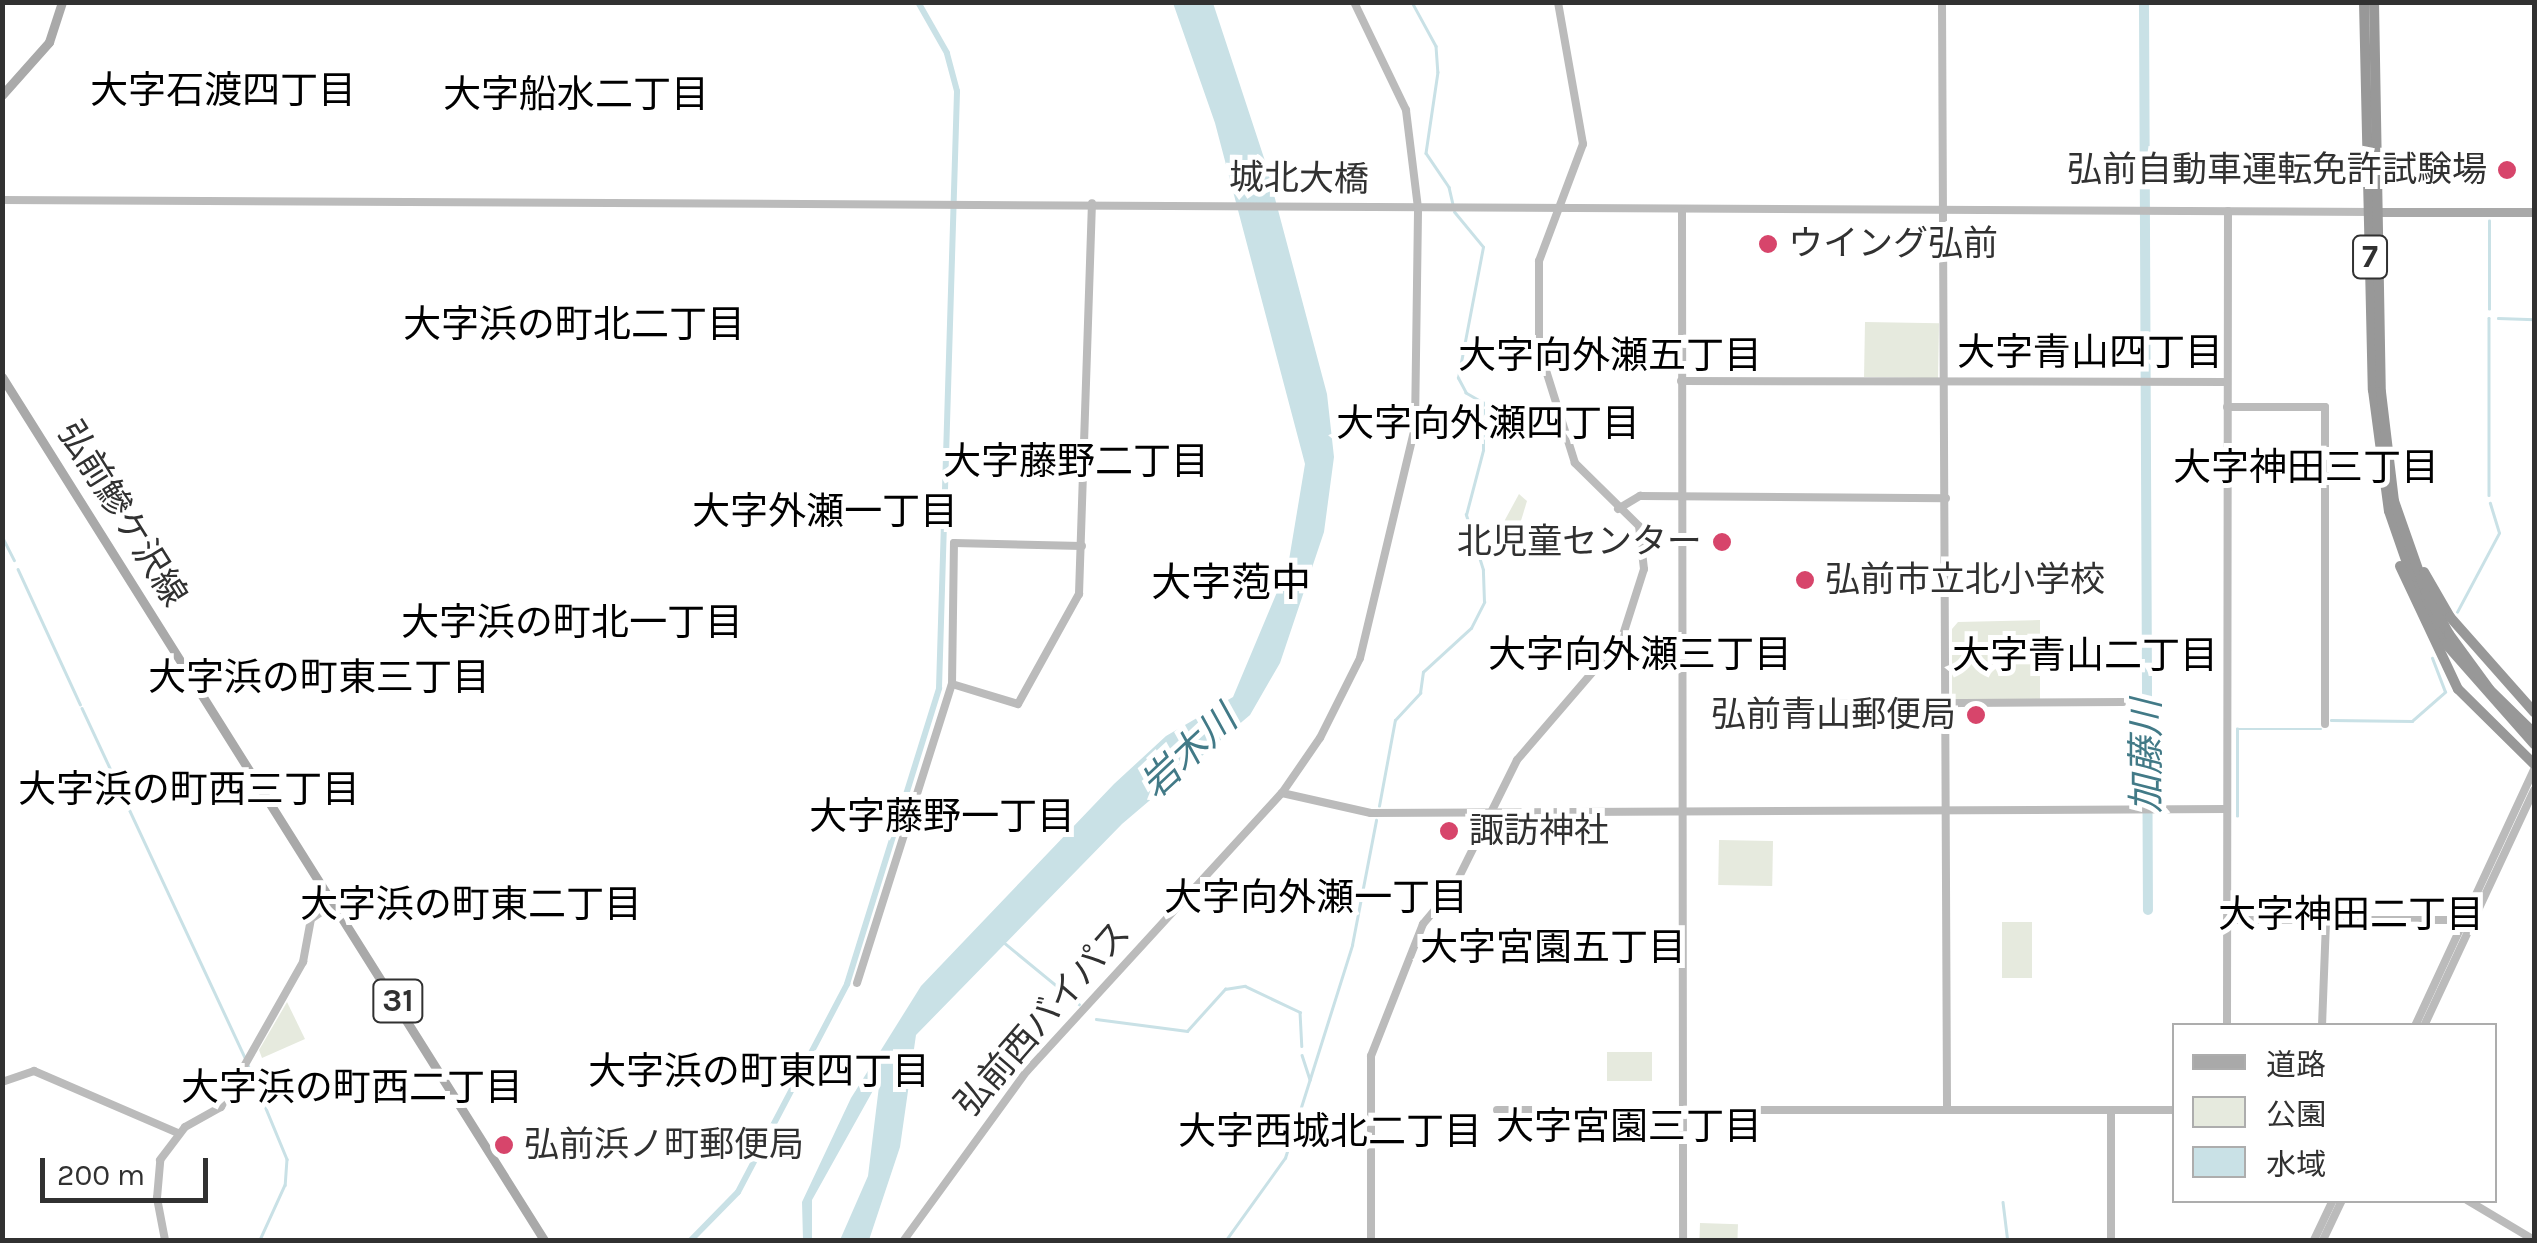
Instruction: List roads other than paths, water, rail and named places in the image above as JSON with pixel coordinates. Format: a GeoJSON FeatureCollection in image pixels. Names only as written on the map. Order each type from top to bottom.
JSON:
{"type":"FeatureCollection","features":[{"type":"Feature","properties":{"kind":"highway","name":"7"},"geometry":{"type":"LineString","coordinates":[[2364,2],[2374,212]]}},
{"type":"Feature","properties":{"kind":"highway","name":"7"},"geometry":{"type":"LineString","coordinates":[[2374,2],[2372,390],[2394,511],[2437,614],[2507,713],[2534,744]]}},
{"type":"Feature","properties":{"kind":"highway"},"geometry":{"type":"LineString","coordinates":[[2394,511],[2450,617],[2534,712]]}},
{"type":"Feature","properties":{"kind":"highway"},"geometry":{"type":"LineString","coordinates":[[2394,511],[2411,600],[2458,689],[2534,767]]}},
{"type":"Feature","properties":{"kind":"highway","name":"7"},"geometry":{"type":"LineString","coordinates":[[2507,713],[2534,733]]}},
{"type":"Feature","properties":{"kind":"main road"},"geometry":{"type":"LineString","coordinates":[[2,95],[49,42],[62,2]]}},
{"type":"Feature","properties":{"kind":"main road"},"geometry":{"type":"LineString","coordinates":[[2374,212],[2534,212]]}},
{"type":"Feature","properties":{"kind":"main road","name":"弘前鰺ケ沢線"},"geometry":{"type":"LineString","coordinates":[[2,377],[336,903],[544,1240]]}},
{"type":"Feature","properties":{"kind":"street","name":"弘前西バイパス"},"geometry":{"type":"LineString","coordinates":[[904,1240],[1027,1070],[1282,793],[1349,683],[1386,568],[1415,427],[1418,208],[1406,110],[1354,2]]}},
{"type":"Feature","properties":{"kind":"street"},"geometry":{"type":"LineString","coordinates":[[1371,1240],[1371,1056],[1424,924],[1454,887],[1487,812],[1516,760],[1622,638],[1645,554],[1639,526],[1576,464],[1539,348],[1540,261],[1583,144],[1558,2]]}},
{"type":"Feature","properties":{"kind":"street"},"geometry":{"type":"LineString","coordinates":[[1942,2],[1947,1110]]}},
{"type":"Feature","properties":{"kind":"street","name":"城北大橋"},"geometry":{"type":"LineString","coordinates":[[2,200],[2374,212]]}},
{"type":"Feature","properties":{"kind":"street"},"geometry":{"type":"LineString","coordinates":[[952,684],[1018,704],[1079,594],[1092,203]]}},
{"type":"Feature","properties":{"kind":"street"},"geometry":{"type":"LineString","coordinates":[[1682,210],[1683,1240]]}},
{"type":"Feature","properties":{"kind":"street"},"geometry":{"type":"LineString","coordinates":[[2227,1023],[2228,211]]}},
{"type":"Feature","properties":{"kind":"street"},"geometry":{"type":"LineString","coordinates":[[1682,382],[2228,382]]}},
{"type":"Feature","properties":{"kind":"street"},"geometry":{"type":"LineString","coordinates":[[2227,407],[2325,407],[2325,724]]}},
{"type":"Feature","properties":{"kind":"street"},"geometry":{"type":"LineString","coordinates":[[1618,509],[1640,496],[1946,498]]}},
{"type":"Feature","properties":{"kind":"street"},"geometry":{"type":"LineString","coordinates":[[857,983],[952,684],[954,543],[1082,546]]}},
{"type":"Feature","properties":{"kind":"street"},"geometry":{"type":"LineString","coordinates":[[1826,704],[2123,702]]}},
{"type":"Feature","properties":{"kind":"street"},"geometry":{"type":"LineString","coordinates":[[2425,1023],[2534,767]]}},
{"type":"Feature","properties":{"kind":"street"},"geometry":{"type":"LineString","coordinates":[[2417,1023],[2534,790]]}},
{"type":"Feature","properties":{"kind":"street"},"geometry":{"type":"LineString","coordinates":[[1282,793],[1371,813],[2227,809]]}},
{"type":"Feature","properties":{"kind":"street"},"geometry":{"type":"LineString","coordinates":[[166,1240],[158,1166],[178,1133],[221,1107],[303,962],[309,924],[336,903]]}},
{"type":"Feature","properties":{"kind":"street"},"geometry":{"type":"LineString","coordinates":[[2227,920],[2469,920]]}},
{"type":"Feature","properties":{"kind":"street"},"geometry":{"type":"LineString","coordinates":[[2322,1023],[2326,920]]}},
{"type":"Feature","properties":{"kind":"street"},"geometry":{"type":"LineString","coordinates":[[2,1082],[34,1071],[178,1133]]}},
{"type":"Feature","properties":{"kind":"street"},"geometry":{"type":"LineString","coordinates":[[1497,1110],[2172,1110]]}},
{"type":"Feature","properties":{"kind":"street"},"geometry":{"type":"LineString","coordinates":[[2111,1240],[2112,1111]]}},
{"type":"Feature","properties":{"kind":"street"},"geometry":{"type":"LineString","coordinates":[[2314,1240],[2332,1203]]}},
{"type":"Feature","properties":{"kind":"street"},"geometry":{"type":"LineString","coordinates":[[2323,1240],[2341,1203]]}},
{"type":"Feature","properties":{"kind":"street"},"geometry":{"type":"LineString","coordinates":[[2471,1203],[2534,1240]]}},
{"type":"Feature","properties":{"kind":"water","name":"岩木川"},"geometry":{"type":"Polygon","coordinates":[[[1173,3],[1213,3],[1265,161],[1327,394],[1334,457],[1324,532],[1280,663],[1250,715],[1122,824],[916,1035],[900,1147],[869,1240],[840,1240],[868,1176],[880,1078],[812,1200],[812,1240],[803,1240],[802,1202],[851,1098],[921,986],[1114,784],[1166,736],[1233,697],[1288,566],[1305,464],[1215,123],[1173,3]]]}},
{"type":"Feature","properties":{"kind":"waterway"},"geometry":{"type":"LineString","coordinates":[[691,1240],[738,1192],[847,984],[939,688],[957,91],[947,53],[918,2]]}},
{"type":"Feature","properties":{"kind":"waterway"},"geometry":{"type":"LineString","coordinates":[[1412,2],[1436,46],[1438,72],[1426,153],[1449,187],[1453,204]]}},
{"type":"Feature","properties":{"kind":"waterway","name":"加藤川"},"geometry":{"type":"LineString","coordinates":[[2144,2],[2148,910]]}},
{"type":"Feature","properties":{"kind":"waterway"},"geometry":{"type":"LineString","coordinates":[[1379,806],[1395,720],[1420,693],[1423,672],[1471,628],[1484,602],[1483,570],[1466,515],[1483,450],[1483,403],[1466,393],[1458,378],[1483,247],[1454,212]]}},
{"type":"Feature","properties":{"kind":"waterway"},"geometry":{"type":"LineString","coordinates":[[2489,221],[2489,309]]}},
{"type":"Feature","properties":{"kind":"waterway"},"geometry":{"type":"LineString","coordinates":[[2489,318],[2489,495]]}},
{"type":"Feature","properties":{"kind":"waterway"},"geometry":{"type":"LineString","coordinates":[[2498,318],[2534,319]]}},
{"type":"Feature","properties":{"kind":"waterway"},"geometry":{"type":"LineString","coordinates":[[2457,612],[2499,533],[2490,503]]}},
{"type":"Feature","properties":{"kind":"waterway"},"geometry":{"type":"LineString","coordinates":[[2,536],[14,560]]}},
{"type":"Feature","properties":{"kind":"waterway"},"geometry":{"type":"LineString","coordinates":[[18,569],[80,704]]}},
{"type":"Feature","properties":{"kind":"waterway"},"geometry":{"type":"LineString","coordinates":[[2331,720],[2412,721],[2445,692],[2432,658]]}},
{"type":"Feature","properties":{"kind":"waterway"},"geometry":{"type":"LineString","coordinates":[[82,708],[245,1058]]}},
{"type":"Feature","properties":{"kind":"waterway"},"geometry":{"type":"LineString","coordinates":[[2237,816],[2237,729],[2321,729]]}},
{"type":"Feature","properties":{"kind":"waterway"},"geometry":{"type":"LineString","coordinates":[[1226,1240],[1285,1158],[1352,945],[1376,820]]}},
{"type":"Feature","properties":{"kind":"waterway"},"geometry":{"type":"LineString","coordinates":[[1001,940],[1079,1004]]}},
{"type":"Feature","properties":{"kind":"waterway"},"geometry":{"type":"LineString","coordinates":[[1096,1019],[1187,1031],[1225,989],[1245,986],[1300,1012],[1302,1046]]}},
{"type":"Feature","properties":{"kind":"waterway"},"geometry":{"type":"LineString","coordinates":[[1302,1055],[1310,1080]]}},
{"type":"Feature","properties":{"kind":"waterway"},"geometry":{"type":"LineString","coordinates":[[248,1065],[287,1159],[285,1185],[260,1240]]}},
{"type":"Feature","properties":{"kind":"waterway"},"geometry":{"type":"LineString","coordinates":[[2003,1202],[2008,1240]]}},
{"type":"Feature","properties":{"kind":"place","name":"弘前自動車運転免許試験場"},"geometry":{"type":"Point","coordinates":[2507,170]}},
{"type":"Feature","properties":{"kind":"place","name":"ウイング弘前"},"geometry":{"type":"Point","coordinates":[1768,244]}},
{"type":"Feature","properties":{"kind":"place","name":"北児童センター"},"geometry":{"type":"Point","coordinates":[1722,542]}},
{"type":"Feature","properties":{"kind":"place","name":"弘前市立北小学校"},"geometry":{"type":"Point","coordinates":[1805,580]}},
{"type":"Feature","properties":{"kind":"place","name":"弘前青山郵便局"},"geometry":{"type":"Point","coordinates":[1976,715]}},
{"type":"Feature","properties":{"kind":"place","name":"諏訪神社"},"geometry":{"type":"Point","coordinates":[1449,831]}},
{"type":"Feature","properties":{"kind":"place","name":"弘前浜ノ町郵便局"},"geometry":{"type":"Point","coordinates":[504,1145]}},
{"type":"Feature","properties":{"kind":"district","name":"大字石渡四丁目"},"geometry":{"type":"Point","coordinates":[223,91]}},
{"type":"Feature","properties":{"kind":"district","name":"大字船水二丁目"},"geometry":{"type":"Point","coordinates":[576,95]}},
{"type":"Feature","properties":{"kind":"district","name":"大字浜の町北二丁目"},"geometry":{"type":"Point","coordinates":[574,325]}},
{"type":"Feature","properties":{"kind":"district","name":"大字青山四丁目"},"geometry":{"type":"Point","coordinates":[2090,353]}},
{"type":"Feature","properties":{"kind":"district","name":"大字向外瀬五丁目"},"geometry":{"type":"Point","coordinates":[1610,356]}},
{"type":"Feature","properties":{"kind":"district","name":"大字向外瀬四丁目"},"geometry":{"type":"Point","coordinates":[1488,424]}},
{"type":"Feature","properties":{"kind":"district","name":"大字藤野二丁目"},"geometry":{"type":"Point","coordinates":[1076,462]}},
{"type":"Feature","properties":{"kind":"district","name":"大字神田三丁目"},"geometry":{"type":"Point","coordinates":[2306,468]}},
{"type":"Feature","properties":{"kind":"district","name":"大字外瀬一丁目"},"geometry":{"type":"Point","coordinates":[825,512]}},
{"type":"Feature","properties":{"kind":"district","name":"大字萢中"},"geometry":{"type":"Point","coordinates":[1231,583]}},
{"type":"Feature","properties":{"kind":"district","name":"大字浜の町北一丁目"},"geometry":{"type":"Point","coordinates":[572,623]}},
{"type":"Feature","properties":{"kind":"district","name":"大字向外瀬三丁目"},"geometry":{"type":"Point","coordinates":[1640,655]}},
{"type":"Feature","properties":{"kind":"district","name":"大字青山二丁目"},"geometry":{"type":"Point","coordinates":[2085,656]}},
{"type":"Feature","properties":{"kind":"district","name":"大字浜の町東三丁目"},"geometry":{"type":"Point","coordinates":[319,678]}},
{"type":"Feature","properties":{"kind":"district","name":"大字浜の町西三丁目"},"geometry":{"type":"Point","coordinates":[189,790]}},
{"type":"Feature","properties":{"kind":"district","name":"大字藤野一丁目"},"geometry":{"type":"Point","coordinates":[942,817]}},
{"type":"Feature","properties":{"kind":"district","name":"大字向外瀬一丁目"},"geometry":{"type":"Point","coordinates":[1316,898]}},
{"type":"Feature","properties":{"kind":"district","name":"大字浜の町東二丁目"},"geometry":{"type":"Point","coordinates":[471,905]}},
{"type":"Feature","properties":{"kind":"district","name":"大字神田二丁目"},"geometry":{"type":"Point","coordinates":[2351,915]}},
{"type":"Feature","properties":{"kind":"district","name":"大字宮園五丁目"},"geometry":{"type":"Point","coordinates":[1553,948]}},
{"type":"Feature","properties":{"kind":"district","name":"大字浜の町東四丁目"},"geometry":{"type":"Point","coordinates":[759,1072]}},
{"type":"Feature","properties":{"kind":"district","name":"大字浜の町西二丁目"},"geometry":{"type":"Point","coordinates":[352,1088]}},
{"type":"Feature","properties":{"kind":"district","name":"大字宮園三丁目"},"geometry":{"type":"Point","coordinates":[1629,1127]}},
{"type":"Feature","properties":{"kind":"district","name":"大字西城北二丁目"},"geometry":{"type":"Point","coordinates":[1330,1132]}}]}
